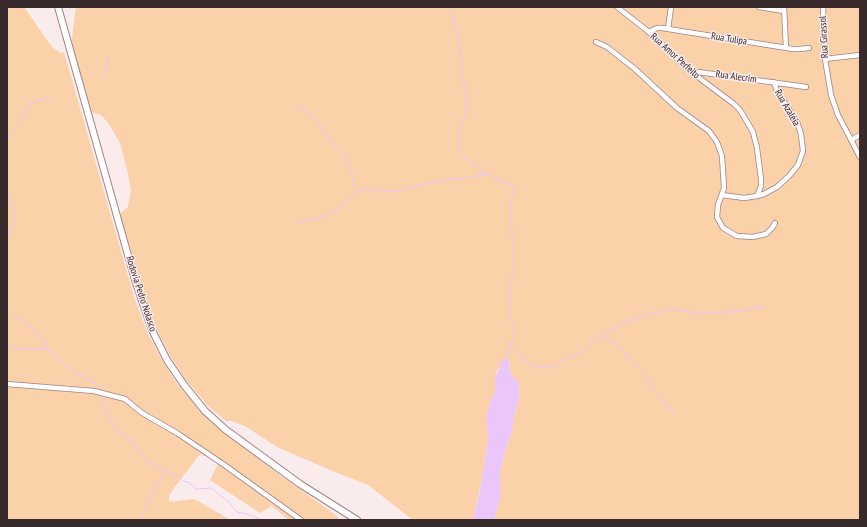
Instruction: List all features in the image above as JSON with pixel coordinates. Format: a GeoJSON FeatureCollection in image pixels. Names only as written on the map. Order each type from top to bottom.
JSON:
{"type":"FeatureCollection","features":[{"type":"Feature","properties":{"kind":"highway","name":"Rodovia Pedro Nolasco"},"geometry":{"type":"LineString","coordinates":[[58,7],[135,280],[152,330],[167,360],[184,385],[205,411],[226,430],[300,484],[357,520]]}},
{"type":"Feature","properties":{"kind":"street","name":"Rua Amor Perfeito"},"geometry":{"type":"LineString","coordinates":[[617,7],[649,32],[690,71],[734,104],[746,119],[753,132],[762,179],[757,196]]}},
{"type":"Feature","properties":{"kind":"street"},"geometry":{"type":"LineString","coordinates":[[668,29],[671,7]]}},
{"type":"Feature","properties":{"kind":"street"},"geometry":{"type":"LineString","coordinates":[[759,7],[784,9],[786,48]]}},
{"type":"Feature","properties":{"kind":"street","name":"Rua Girassol"},"geometry":{"type":"LineString","coordinates":[[823,7],[825,59],[831,95],[860,157]]}},
{"type":"Feature","properties":{"kind":"street","name":"Rua Tulipa"},"geometry":{"type":"LineString","coordinates":[[649,32],[657,28],[668,29],[800,50],[809,48]]}},
{"type":"Feature","properties":{"kind":"street"},"geometry":{"type":"LineString","coordinates":[[596,42],[607,47],[635,69],[677,108],[709,131],[718,145],[722,156],[724,188],[718,205],[717,217],[723,228],[737,236],[753,237],[766,234],[775,223]]}},
{"type":"Feature","properties":{"kind":"street"},"geometry":{"type":"LineString","coordinates":[[825,59],[860,55]]}},
{"type":"Feature","properties":{"kind":"street","name":"Rua Alecrim"},"geometry":{"type":"LineString","coordinates":[[690,71],[806,87]]}},
{"type":"Feature","properties":{"kind":"street","name":"Rua Azaléia"},"geometry":{"type":"LineString","coordinates":[[722,194],[744,198],[757,196],[776,187],[789,176],[798,165],[802,151],[801,134],[797,122],[777,91],[774,82]]}},
{"type":"Feature","properties":{"kind":"street"},"geometry":{"type":"LineString","coordinates":[[851,140],[860,135]]}},
{"type":"Feature","properties":{"kind":"street"},"geometry":{"type":"LineString","coordinates":[[7,384],[94,391],[125,399],[142,413],[177,433],[302,520]]}},
{"type":"Feature","properties":{"kind":"shaded area"},"geometry":{"type":"Polygon","coordinates":[[[7,7],[24,7],[52,47],[61,53],[64,52],[135,300],[148,334],[177,384],[206,415],[273,470],[337,516],[339,520],[289,520],[272,506],[260,513],[210,480],[219,462],[200,454],[174,488],[169,496],[169,502],[194,499],[231,520],[7,520],[7,7]]]}},
{"type":"Feature","properties":{"kind":"shaded area"},"geometry":{"type":"Polygon","coordinates":[[[76,7],[860,7],[860,520],[494,520],[500,498],[500,473],[503,458],[512,431],[519,398],[519,386],[510,373],[510,363],[507,358],[505,358],[497,371],[495,377],[495,391],[491,399],[486,418],[488,438],[483,474],[473,520],[413,520],[368,485],[277,447],[245,426],[231,421],[226,421],[208,406],[185,379],[160,336],[148,308],[120,214],[128,207],[131,190],[120,143],[109,124],[101,115],[91,112],[71,46],[76,7]]]}},
{"type":"Feature","properties":{"kind":"shaded area"},"geometry":{"type":"Polygon","coordinates":[[[505,358],[509,360],[510,373],[518,382],[519,398],[512,431],[503,458],[500,473],[500,498],[494,520],[473,520],[480,491],[486,454],[488,438],[486,418],[491,399],[495,392],[495,377],[500,367],[500,362],[505,358]]]}},
{"type":"Feature","properties":{"kind":"waterway"},"geometry":{"type":"LineString","coordinates":[[450,7],[458,38],[467,105],[465,116],[459,132],[458,149],[465,157],[488,175]]}},
{"type":"Feature","properties":{"kind":"waterway"},"geometry":{"type":"LineString","coordinates":[[99,78],[107,70],[108,57]]}},
{"type":"Feature","properties":{"kind":"waterway"},"geometry":{"type":"LineString","coordinates":[[7,140],[22,120],[31,103],[50,96]]}},
{"type":"Feature","properties":{"kind":"waterway"},"geometry":{"type":"LineString","coordinates":[[298,105],[313,117],[337,149],[344,155],[353,177],[353,184],[358,188],[379,191],[396,191],[435,182],[483,175],[493,176],[514,187],[511,204],[513,263],[510,308],[514,331],[506,359]]}},
{"type":"Feature","properties":{"kind":"waterway"},"geometry":{"type":"LineString","coordinates":[[7,190],[14,212],[13,226],[7,239]]}},
{"type":"Feature","properties":{"kind":"waterway"},"geometry":{"type":"LineString","coordinates":[[298,222],[319,218],[331,213],[342,206],[360,190]]}},
{"type":"Feature","properties":{"kind":"waterway"},"geometry":{"type":"LineString","coordinates":[[512,345],[526,362],[533,366],[547,368],[557,366],[563,360],[585,351],[591,342],[620,324],[658,312],[674,309],[690,312],[711,313],[739,311],[765,306]]}},
{"type":"Feature","properties":{"kind":"waterway"},"geometry":{"type":"LineString","coordinates":[[7,310],[41,336],[48,348],[74,372],[95,383],[102,391]]}},
{"type":"Feature","properties":{"kind":"waterway"},"geometry":{"type":"LineString","coordinates":[[602,336],[623,350],[628,359],[641,369],[659,397],[676,415]]}},
{"type":"Feature","properties":{"kind":"waterway"},"geometry":{"type":"LineString","coordinates":[[7,347],[33,350],[48,348]]}},
{"type":"Feature","properties":{"kind":"waterway"},"geometry":{"type":"LineString","coordinates":[[103,396],[103,404],[106,413],[116,429],[134,443],[146,460],[156,467],[179,477],[183,481],[188,482],[196,489],[211,488],[229,502],[237,512],[262,520]]}},
{"type":"Feature","properties":{"kind":"waterway"},"geometry":{"type":"LineString","coordinates":[[140,520],[158,482],[166,472]]}}]}
